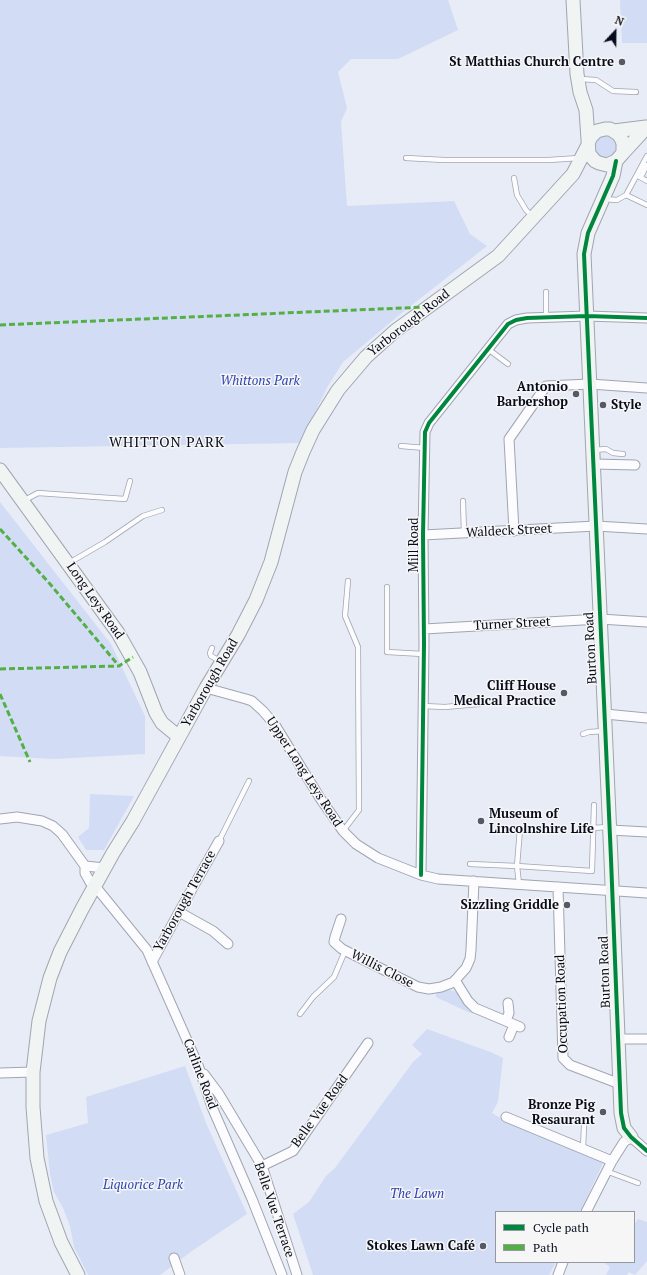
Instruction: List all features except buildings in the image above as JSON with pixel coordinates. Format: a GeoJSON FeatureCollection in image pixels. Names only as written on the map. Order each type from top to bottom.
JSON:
{"type":"FeatureCollection","features":[{"type":"Feature","properties":{"kind":"main road"},"geometry":{"type":"LineString","coordinates":[[574,0],[578,79],[580,92],[586,110],[589,154],[595,161],[600,164],[607,165],[619,157],[647,127]]}},
{"type":"Feature","properties":{"kind":"main road"},"geometry":{"type":"LineString","coordinates":[[586,110],[597,122],[612,130],[621,138],[623,143],[619,157]]}},
{"type":"Feature","properties":{"kind":"main road"},"geometry":{"type":"LineString","coordinates":[[573,174],[591,137],[597,131],[605,129],[612,130],[647,127]]}},
{"type":"Feature","properties":{"kind":"main road","name":"Burton Road"},"geometry":{"type":"LineString","coordinates":[[619,157],[613,176],[592,222],[586,240],[584,254],[606,731],[611,891],[621,1113],[624,1128],[631,1137]]}},
{"type":"Feature","properties":{"kind":"main road"},"geometry":{"type":"LineString","coordinates":[[573,174],[600,164]]}},
{"type":"Feature","properties":{"kind":"main road"},"geometry":{"type":"LineString","coordinates":[[600,164],[606,177],[605,195]]}},
{"type":"Feature","properties":{"kind":"main road","name":"Yarborough Road"},"geometry":{"type":"LineString","coordinates":[[78,1275],[61,1242],[46,1201],[35,1139],[32,1107],[33,1072],[38,1022],[50,978],[60,952],[105,868],[133,822],[256,600],[271,562],[295,472],[313,430],[338,390],[366,357],[395,331],[498,256],[573,174]]}},
{"type":"Feature","properties":{"kind":"main road","name":"Long Leys Road"},"geometry":{"type":"LineString","coordinates":[[0,470],[118,633],[133,657],[159,719],[179,737]]}},
{"type":"Feature","properties":{"kind":"street","name":"Mill Road"},"geometry":{"type":"LineString","coordinates":[[421,875],[425,432],[430,423],[508,324],[516,320],[587,316],[647,318]]}},
{"type":"Feature","properties":{"kind":"street"},"geometry":{"type":"LineString","coordinates":[[514,531],[509,439],[546,386],[590,384],[647,388]]}},
{"type":"Feature","properties":{"kind":"street"},"geometry":{"type":"LineString","coordinates":[[594,464],[635,465]]}},
{"type":"Feature","properties":{"kind":"street","name":"Waldeck Street"},"geometry":{"type":"LineString","coordinates":[[423,535],[596,526],[647,529]]}},
{"type":"Feature","properties":{"kind":"street","name":"Turner Street"},"geometry":{"type":"LineString","coordinates":[[424,629],[600,619],[647,622]]}},
{"type":"Feature","properties":{"kind":"street","name":"Upper Long Leys Road"},"geometry":{"type":"LineString","coordinates":[[206,688],[252,701],[276,724],[320,798],[342,831],[356,844],[374,857],[421,875],[438,879],[647,893]]}},
{"type":"Feature","properties":{"kind":"street"},"geometry":{"type":"LineString","coordinates":[[605,714],[647,718]]}},
{"type":"Feature","properties":{"kind":"street","name":"Carline Road"},"geometry":{"type":"LineString","coordinates":[[0,819],[17,817],[30,818],[53,826],[62,834],[85,866],[85,873],[90,882],[95,886],[147,950],[198,1065],[212,1107],[282,1275]]}},
{"type":"Feature","properties":{"kind":"street"},"geometry":{"type":"LineString","coordinates":[[610,829],[647,832]]}},
{"type":"Feature","properties":{"kind":"street","name":"Yarborough Terrace"},"geometry":{"type":"LineString","coordinates":[[152,962],[219,841]]}},
{"type":"Feature","properties":{"kind":"street"},"geometry":{"type":"LineString","coordinates":[[85,866],[105,868]]}},
{"type":"Feature","properties":{"kind":"street","name":"Willis Close"},"geometry":{"type":"LineString","coordinates":[[341,920],[334,937],[334,942],[337,946],[418,987],[435,989],[448,985],[466,968],[471,954],[474,881]]}},
{"type":"Feature","properties":{"kind":"street","name":"Occupation Road"},"geometry":{"type":"LineString","coordinates":[[558,886],[563,1058],[570,1066],[620,1084]]}},
{"type":"Feature","properties":{"kind":"street"},"geometry":{"type":"LineString","coordinates":[[179,912],[213,932],[228,944]]}},
{"type":"Feature","properties":{"kind":"street"},"geometry":{"type":"LineString","coordinates":[[455,980],[468,1001],[475,1008],[513,1025]]}},
{"type":"Feature","properties":{"kind":"street"},"geometry":{"type":"LineString","coordinates":[[508,1003],[509,1014],[513,1025],[509,1037]]}},
{"type":"Feature","properties":{"kind":"street"},"geometry":{"type":"LineString","coordinates":[[618,1040],[647,1039]]}},
{"type":"Feature","properties":{"kind":"street","name":"Belle Vue Road"},"geometry":{"type":"LineString","coordinates":[[262,1166],[292,1151],[368,1043]]}},
{"type":"Feature","properties":{"kind":"street","name":"Belle Vue Terrace"},"geometry":{"type":"LineString","coordinates":[[198,1065],[219,1094],[262,1166],[297,1275]]}},
{"type":"Feature","properties":{"kind":"street"},"geometry":{"type":"LineString","coordinates":[[0,1073],[33,1072]]}},
{"type":"Feature","properties":{"kind":"street"},"geometry":{"type":"LineString","coordinates":[[506,1117],[612,1161]]}},
{"type":"Feature","properties":{"kind":"street"},"geometry":{"type":"LineString","coordinates":[[586,1211],[606,1171],[624,1142],[631,1137],[647,1151]]}},
{"type":"Feature","properties":{"kind":"street"},"geometry":{"type":"LineString","coordinates":[[174,1258],[180,1275]]}},
{"type":"Feature","properties":{"kind":"street"},"geometry":{"type":"LineString","coordinates":[[558,1275],[563,1263]]}},
{"type":"Feature","properties":{"kind":"lane"},"geometry":{"type":"LineString","coordinates":[[578,79],[596,80],[613,91],[636,92]]}},
{"type":"Feature","properties":{"kind":"lane"},"geometry":{"type":"LineString","coordinates":[[639,176],[647,156]]}},
{"type":"Feature","properties":{"kind":"lane"},"geometry":{"type":"LineString","coordinates":[[406,158],[444,160],[549,160],[581,158]]}},
{"type":"Feature","properties":{"kind":"lane"},"geometry":{"type":"LineString","coordinates":[[605,195],[617,200],[626,195],[647,165]]}},
{"type":"Feature","properties":{"kind":"lane"},"geometry":{"type":"LineString","coordinates":[[639,176],[647,180]]}},
{"type":"Feature","properties":{"kind":"lane"},"geometry":{"type":"LineString","coordinates":[[514,178],[517,195],[533,218]]}},
{"type":"Feature","properties":{"kind":"lane"},"geometry":{"type":"LineString","coordinates":[[626,195],[647,205]]}},
{"type":"Feature","properties":{"kind":"lane"},"geometry":{"type":"LineString","coordinates":[[546,292],[546,318]]}},
{"type":"Feature","properties":{"kind":"lane"},"geometry":{"type":"LineString","coordinates":[[488,349],[508,364]]}},
{"type":"Feature","properties":{"kind":"lane"},"geometry":{"type":"LineString","coordinates":[[400,446],[425,448]]}},
{"type":"Feature","properties":{"kind":"lane"},"geometry":{"type":"LineString","coordinates":[[593,450],[606,449],[613,454],[623,454]]}},
{"type":"Feature","properties":{"kind":"lane"},"geometry":{"type":"LineString","coordinates":[[23,501],[38,493],[125,499],[130,481]]}},
{"type":"Feature","properties":{"kind":"lane"},"geometry":{"type":"LineString","coordinates":[[463,501],[464,533]]}},
{"type":"Feature","properties":{"kind":"lane"},"geometry":{"type":"LineString","coordinates":[[68,563],[105,542],[143,516],[162,510]]}},
{"type":"Feature","properties":{"kind":"lane"},"geometry":{"type":"LineString","coordinates":[[342,831],[359,810],[358,646],[345,616],[348,581]]}},
{"type":"Feature","properties":{"kind":"lane"},"geometry":{"type":"LineString","coordinates":[[387,587],[387,652],[423,654]]}},
{"type":"Feature","properties":{"kind":"lane"},"geometry":{"type":"LineString","coordinates":[[212,648],[210,653],[211,656],[222,662]]}},
{"type":"Feature","properties":{"kind":"lane"},"geometry":{"type":"LineString","coordinates":[[423,706],[445,707],[479,704]]}},
{"type":"Feature","properties":{"kind":"lane"},"geometry":{"type":"LineString","coordinates":[[583,734],[589,732],[606,731]]}},
{"type":"Feature","properties":{"kind":"lane"},"geometry":{"type":"LineString","coordinates":[[219,841],[248,781]]}},
{"type":"Feature","properties":{"kind":"lane"},"geometry":{"type":"LineString","coordinates":[[470,864],[592,871],[594,805]]}},
{"type":"Feature","properties":{"kind":"lane"},"geometry":{"type":"LineString","coordinates":[[593,828],[610,829]]}},
{"type":"Feature","properties":{"kind":"lane"},"geometry":{"type":"LineString","coordinates":[[519,884],[516,866],[520,829]]}},
{"type":"Feature","properties":{"kind":"lane"},"geometry":{"type":"LineString","coordinates":[[300,1014],[312,997],[334,977],[346,951]]}},
{"type":"Feature","properties":{"kind":"lane"},"geometry":{"type":"LineString","coordinates":[[583,1148],[584,1126]]}},
{"type":"Feature","properties":{"kind":"lane"},"geometry":{"type":"LineString","coordinates":[[606,1171],[638,1183]]}},
{"type":"Feature","properties":{"kind":"green space","name":"Whittons Park"},"geometry":{"type":"Polygon","coordinates":[[[0,0],[448,0],[458,30],[398,59],[351,59],[338,72],[347,108],[341,122],[347,206],[454,201],[470,234],[487,246],[403,312],[343,362],[328,386],[300,443],[0,448],[0,0]]]}},
{"type":"Feature","properties":{"kind":"green space"},"geometry":{"type":"Polygon","coordinates":[[[620,0],[647,0],[647,43],[622,43],[620,0]]]}},
{"type":"Feature","properties":{"kind":"green space"},"geometry":{"type":"Polygon","coordinates":[[[606,135],[611,136],[617,142],[617,152],[611,158],[606,159],[601,158],[595,152],[594,147],[595,142],[601,136],[606,135]]]}},
{"type":"Feature","properties":{"kind":"green space"},"geometry":{"type":"Polygon","coordinates":[[[0,502],[111,644],[145,716],[145,754],[54,759],[0,756],[0,502]]]}},
{"type":"Feature","properties":{"kind":"green space"},"geometry":{"type":"Polygon","coordinates":[[[90,794],[134,796],[104,850],[86,850],[78,837],[89,828],[90,794]]]}},
{"type":"Feature","properties":{"kind":"green space"},"geometry":{"type":"Polygon","coordinates":[[[449,990],[460,995],[472,1009],[470,1013],[436,997],[436,994],[439,992],[449,990]]]}},
{"type":"Feature","properties":{"kind":"green space","name":"The Lawn"},"geometry":{"type":"Polygon","coordinates":[[[427,1029],[503,1058],[498,1102],[492,1113],[510,1124],[518,1127],[520,1126],[604,1161],[580,1211],[495,1211],[495,1263],[555,1263],[549,1275],[313,1275],[293,1214],[309,1202],[326,1176],[335,1168],[413,1062],[422,1054],[412,1045],[427,1029]]]}},
{"type":"Feature","properties":{"kind":"green space","name":"Liquorice Park"},"geometry":{"type":"Polygon","coordinates":[[[185,1066],[206,1123],[247,1214],[192,1251],[160,1275],[88,1275],[74,1247],[70,1226],[63,1208],[54,1192],[50,1174],[46,1135],[88,1123],[86,1097],[185,1066]]]}},
{"type":"Feature","properties":{"kind":"green space"},"geometry":{"type":"Polygon","coordinates":[[[638,1219],[647,1222],[647,1261],[635,1275],[629,1272],[627,1275],[606,1275],[610,1267],[604,1263],[635,1263],[635,1224],[638,1219]]]}},
{"type":"Feature","properties":{"kind":"marked path"},"geometry":{"type":"LineString","coordinates":[[0,325],[427,307]]}},
{"type":"Feature","properties":{"kind":"marked path"},"geometry":{"type":"LineString","coordinates":[[0,529],[50,584],[119,666]]}},
{"type":"Feature","properties":{"kind":"marked path"},"geometry":{"type":"LineString","coordinates":[[0,669],[119,666],[133,657]]}},
{"type":"Feature","properties":{"kind":"marked path"},"geometry":{"type":"LineString","coordinates":[[0,694],[30,762]]}},
{"type":"Feature","properties":{"kind":"cycle path"},"geometry":{"type":"LineString","coordinates":[[616,161],[613,176],[588,233],[584,254],[621,1113],[624,1128],[631,1137],[647,1151]]}},
{"type":"Feature","properties":{"kind":"cycle path"},"geometry":{"type":"LineString","coordinates":[[421,875],[425,432],[429,423],[508,324],[516,320],[527,318],[587,316],[647,318]]}},
{"type":"Feature","properties":{"kind":"place","name":"St Matthias Church Centre"},"geometry":{"type":"Point","coordinates":[622,62]}},
{"type":"Feature","properties":{"kind":"place","name":"Antonio Barbershop"},"geometry":{"type":"Point","coordinates":[576,394]}},
{"type":"Feature","properties":{"kind":"place","name":"Style"},"geometry":{"type":"Point","coordinates":[603,405]}},
{"type":"Feature","properties":{"kind":"place","name":"Cliff House Medical Practice"},"geometry":{"type":"Point","coordinates":[564,693]}},
{"type":"Feature","properties":{"kind":"place","name":"Museum of Lincolnshire Life"},"geometry":{"type":"Point","coordinates":[481,821]}},
{"type":"Feature","properties":{"kind":"place","name":"Sizzling Griddle"},"geometry":{"type":"Point","coordinates":[567,905]}},
{"type":"Feature","properties":{"kind":"place","name":"Bronze Pig Resaurant"},"geometry":{"type":"Point","coordinates":[603,1112]}},
{"type":"Feature","properties":{"kind":"place","name":"Stokes Lawn Café"},"geometry":{"type":"Point","coordinates":[483,1246]}},
{"type":"Feature","properties":{"kind":"district","name":"WHITTON PARK"},"geometry":{"type":"Point","coordinates":[167,443]}}]}
